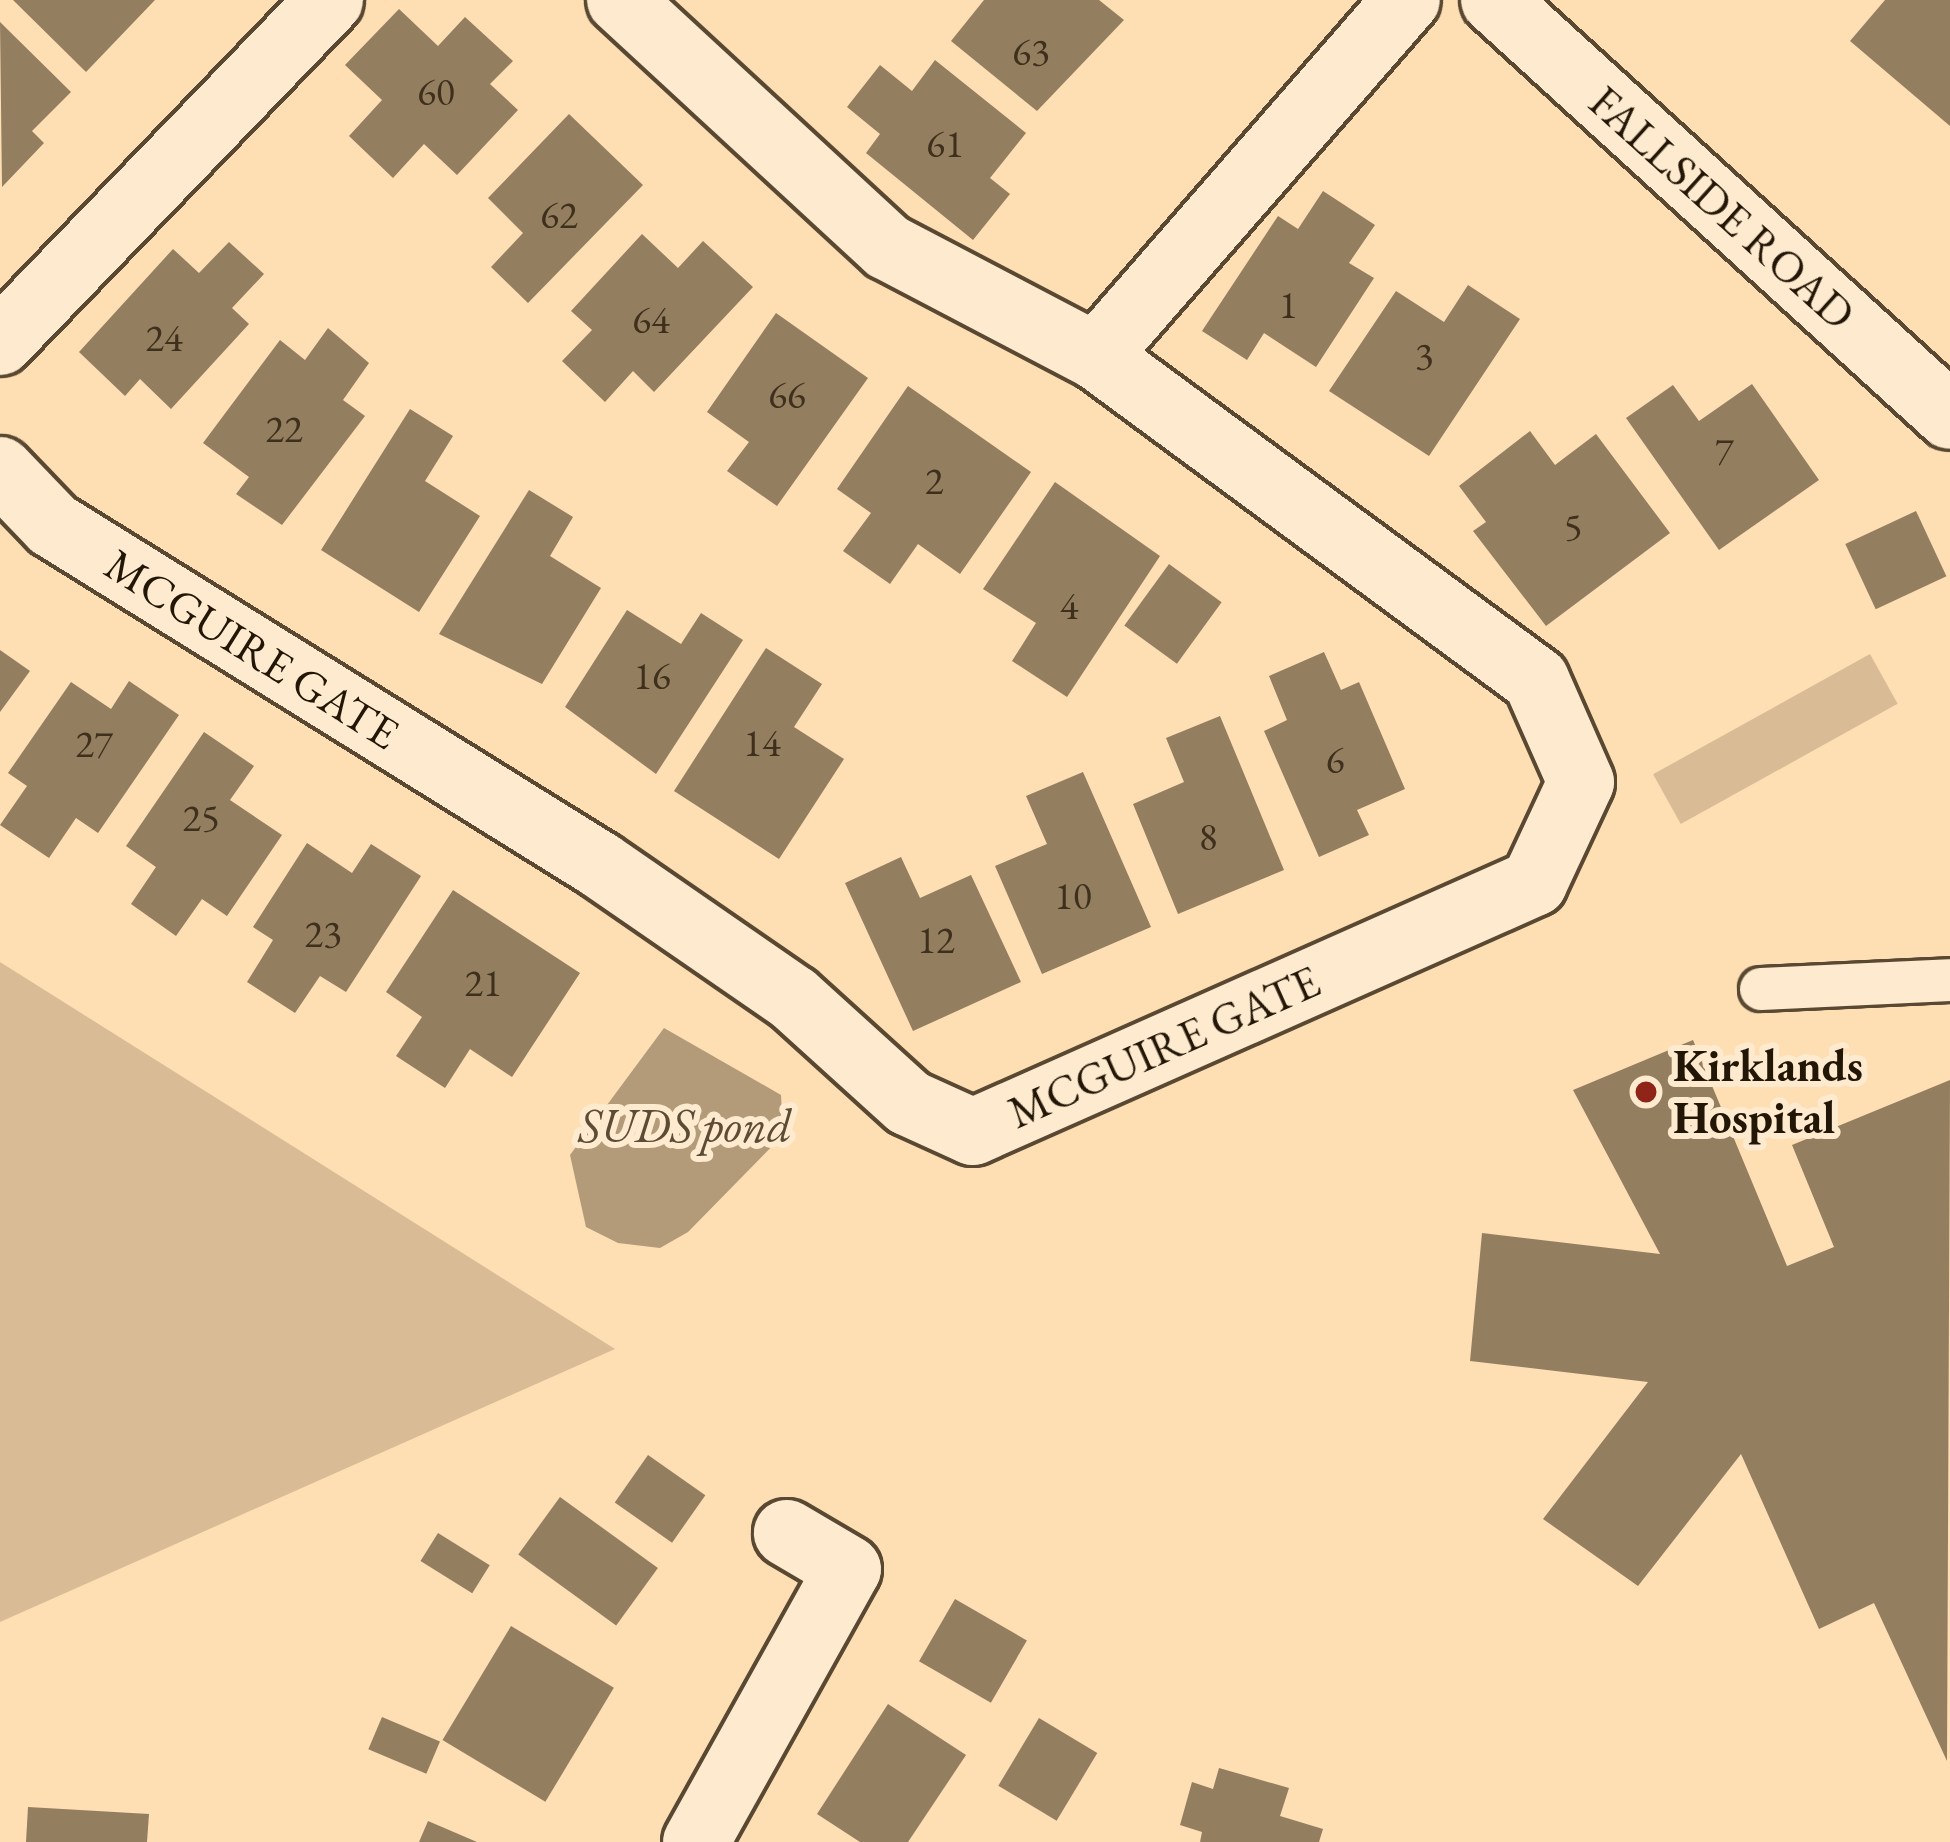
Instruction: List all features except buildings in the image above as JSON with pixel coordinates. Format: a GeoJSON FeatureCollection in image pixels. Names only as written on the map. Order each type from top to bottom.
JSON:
{"type":"FeatureCollection","features":[{"type":"Feature","properties":{"kind":"street"},"geometry":{"type":"LineString","coordinates":[[0,343],[330,0]]}},
{"type":"Feature","properties":{"kind":"street","name":"MCGUIRE GATE"},"geometry":{"type":"LineString","coordinates":[[0,470],[52,525],[600,865],[793,998],[910,1103],[973,1132],[1534,884],[1581,782],[1536,680],[1096,356],[888,247],[620,0]]}},
{"type":"Feature","properties":{"kind":"street"},"geometry":{"type":"LineString","coordinates":[[1096,356],[1407,0]]}},
{"type":"Feature","properties":{"kind":"street","name":"FALLSIDE ROAD"},"geometry":{"type":"LineString","coordinates":[[1493,0],[1950,416]]}},
{"type":"Feature","properties":{"kind":"street"},"geometry":{"type":"LineString","coordinates":[[696,1842],[848,1569],[787,1533]]}},
{"type":"Feature","properties":{"kind":"lane"},"geometry":{"type":"LineString","coordinates":[[1761,989],[1950,980]]}},
{"type":"Feature","properties":{"kind":"shaded area"},"geometry":{"type":"Polygon","coordinates":[[[1870,654],[1898,704],[1681,824],[1653,774],[1870,654]]]}},
{"type":"Feature","properties":{"kind":"shaded area"},"geometry":{"type":"Polygon","coordinates":[[[0,962],[615,1349],[0,1622],[0,962]]]}},
{"type":"Feature","properties":{"kind":"water","name":"SUDS pond"},"geometry":{"type":"Polygon","coordinates":[[[664,1028],[781,1095],[783,1135],[688,1232],[660,1248],[618,1243],[586,1227],[570,1155],[664,1028]]]}},
{"type":"Feature","properties":{"kind":"place","name":"Kirklands Hospital"},"geometry":{"type":"Point","coordinates":[1646,1092]}}]}
